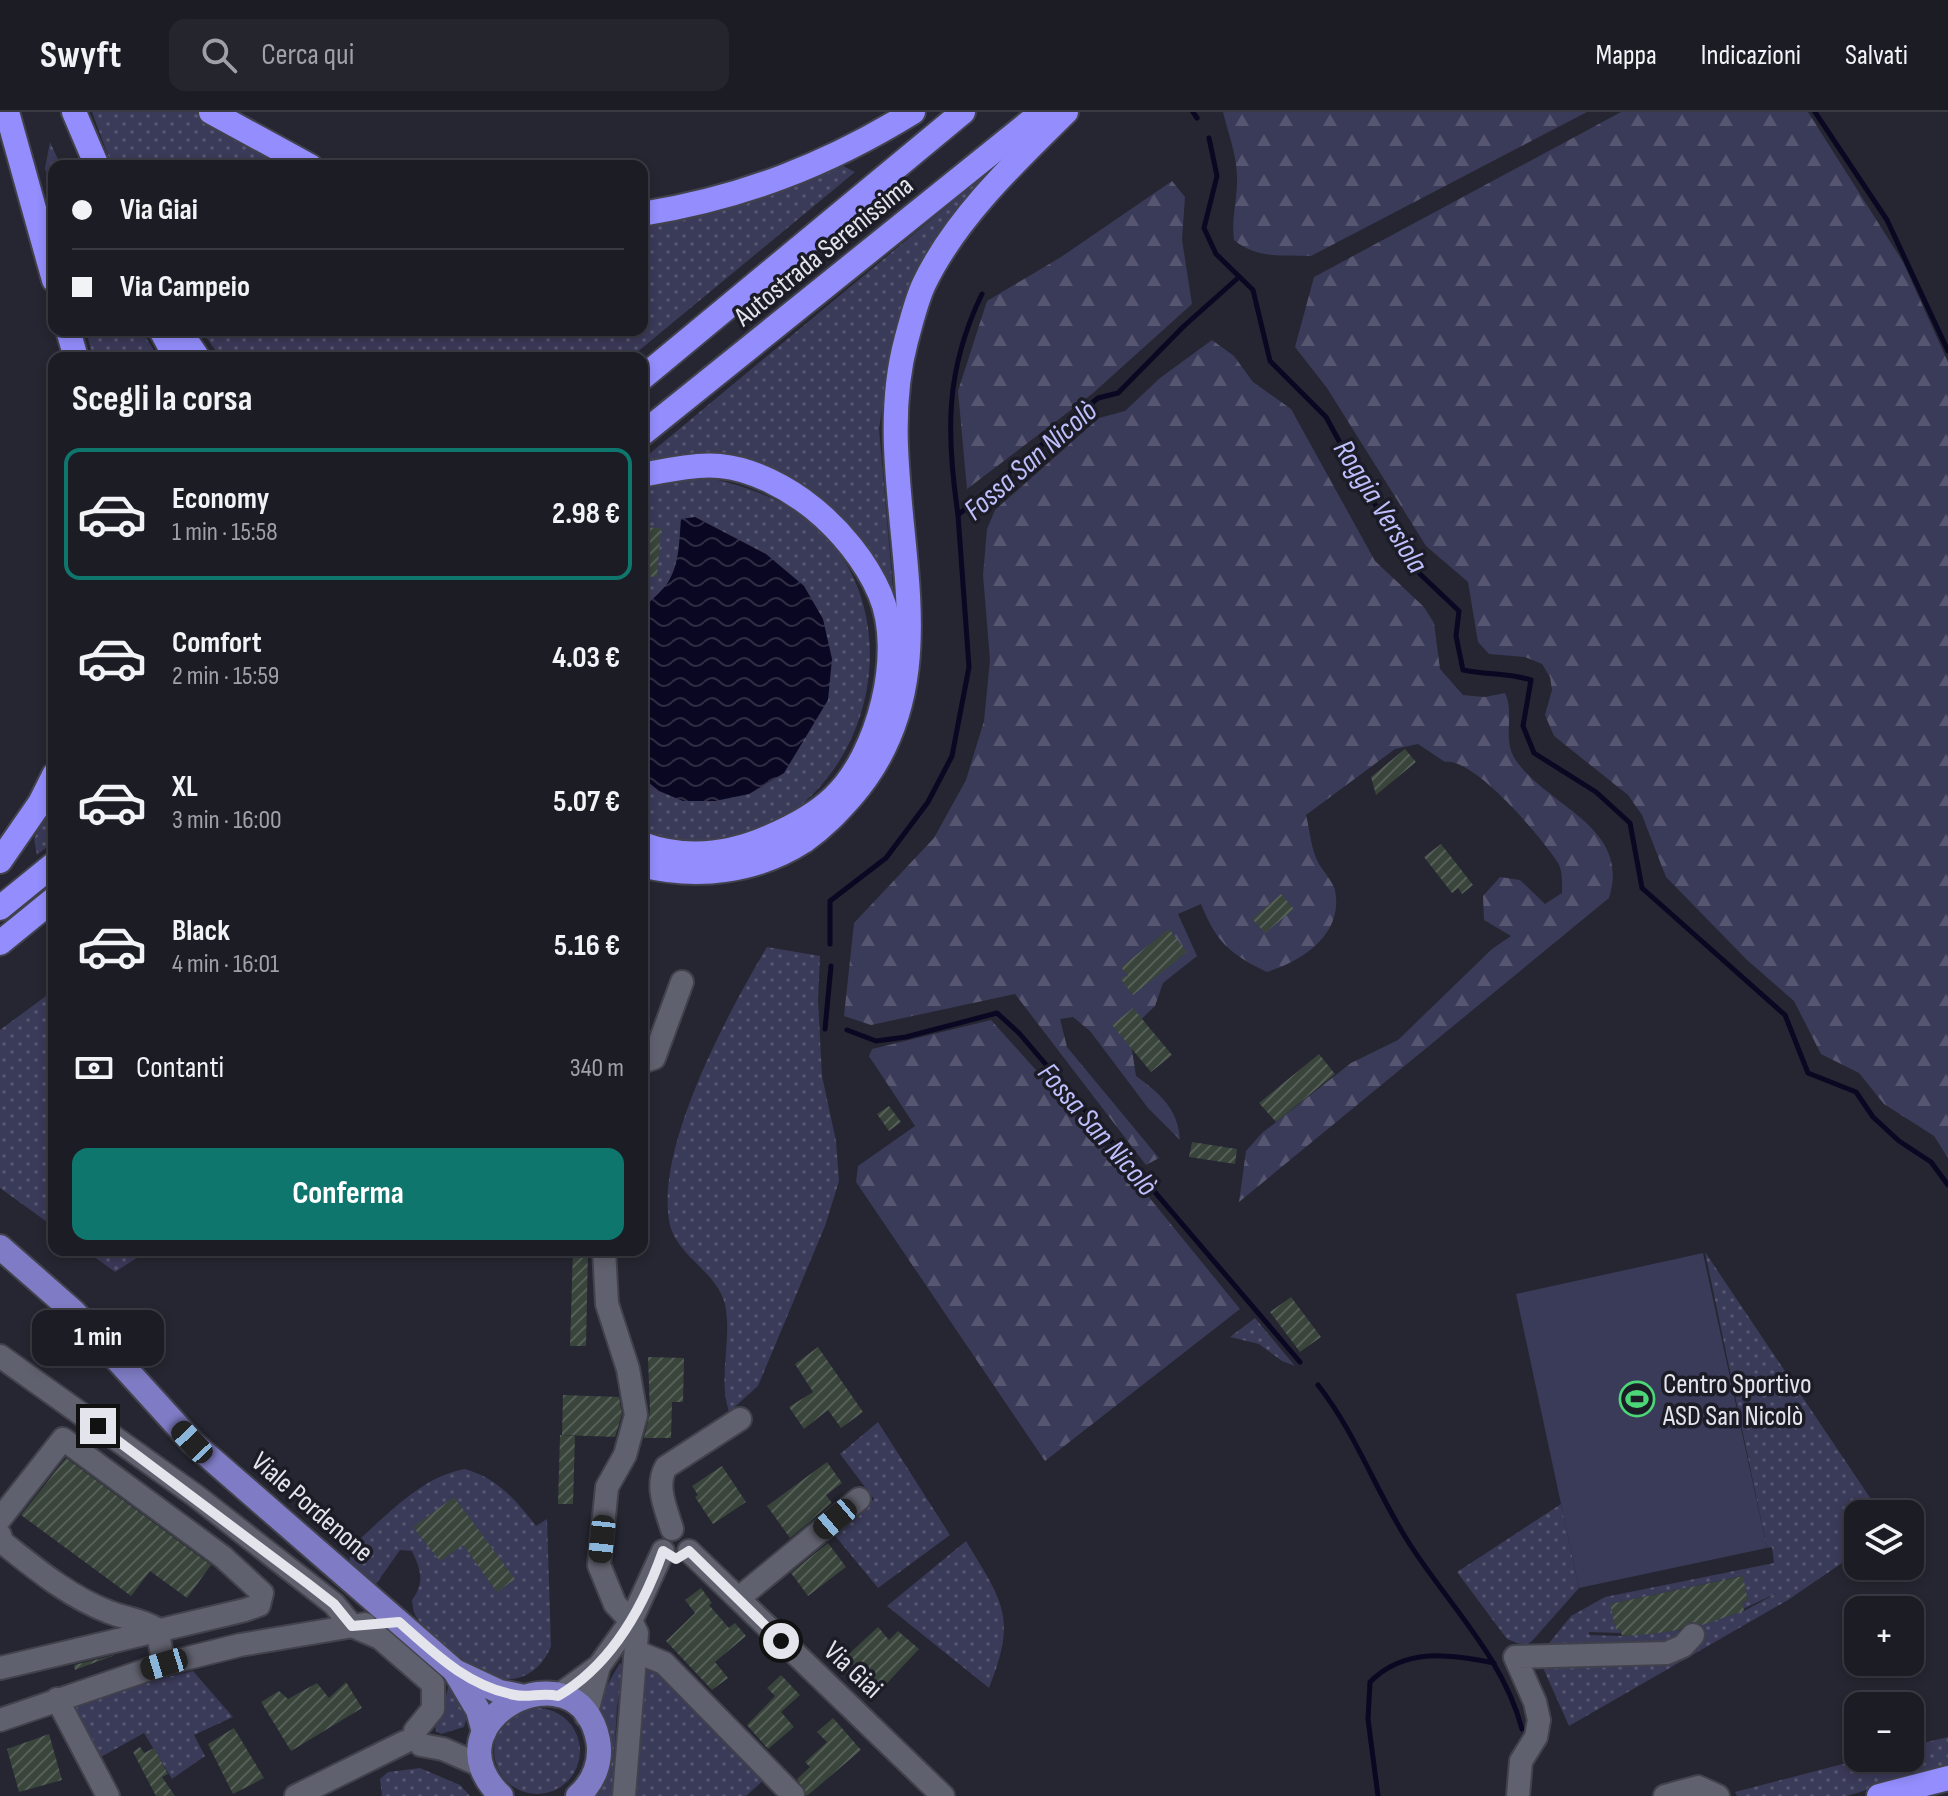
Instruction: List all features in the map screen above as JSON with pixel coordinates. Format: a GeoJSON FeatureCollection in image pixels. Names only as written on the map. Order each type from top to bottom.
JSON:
{"type":"FeatureCollection","features":[{"type":"Feature","properties":{"kind":"highway"},"geometry":{"type":"LineString","coordinates":[[7,112],[48,259]]}},
{"type":"Feature","properties":{"kind":"highway"},"geometry":{"type":"LineString","coordinates":[[60,112],[79,160]]}},
{"type":"Feature","properties":{"kind":"highway"},"geometry":{"type":"LineString","coordinates":[[74,112],[94,160]]}},
{"type":"Feature","properties":{"kind":"highway"},"geometry":{"type":"LineString","coordinates":[[211,112],[299,160]]}},
{"type":"Feature","properties":{"kind":"highway"},"geometry":{"type":"LineString","coordinates":[[648,213],[715,199],[791,177],[860,144],[913,112]]}},
{"type":"Feature","properties":{"kind":"highway","name":"Autostrada Serenissima"},"geometry":{"type":"LineString","coordinates":[[648,373],[963,112]]}},
{"type":"Feature","properties":{"kind":"highway","name":"Autostrada Serenissima"},"geometry":{"type":"LineString","coordinates":[[648,429],[1042,112]]}},
{"type":"Feature","properties":{"kind":"highway"},"geometry":{"type":"LineString","coordinates":[[648,866],[696,873],[736,868],[778,857],[825,827],[885,751],[900,712],[909,669],[910,620],[895,451],[896,387],[905,342],[924,284],[961,226],[1066,112]]}},
{"type":"Feature","properties":{"kind":"highway"},"geometry":{"type":"LineString","coordinates":[[648,474],[682,467],[722,466],[764,478],[797,495],[834,525],[858,558],[880,595],[890,648],[885,694],[865,753],[835,797],[801,822],[731,851],[705,854],[664,852],[648,846]]}},
{"type":"Feature","properties":{"kind":"highway"},"geometry":{"type":"LineString","coordinates":[[0,861],[48,787]]}},
{"type":"Feature","properties":{"kind":"highway"},"geometry":{"type":"LineString","coordinates":[[0,908],[48,869]]}},
{"type":"Feature","properties":{"kind":"highway"},"geometry":{"type":"LineString","coordinates":[[0,943],[48,904]]}},
{"type":"Feature","properties":{"kind":"highway"},"geometry":{"type":"LineString","coordinates":[[1879,1796],[1948,1778]]}},
{"type":"Feature","properties":{"kind":"highway"},"geometry":{"type":"LineString","coordinates":[[1935,1796],[1948,1793]]}},
{"type":"Feature","properties":{"kind":"main road","name":"Viale Pordenone"},"geometry":{"type":"LineString","coordinates":[[0,1247],[74,1312],[192,1442],[365,1617],[399,1622],[455,1671],[500,1692],[520,1696],[539,1693],[558,1696]]}},
{"type":"Feature","properties":{"kind":"main road","name":"Viale Pordenone"},"geometry":{"type":"LineString","coordinates":[[455,1671],[478,1710],[484,1732],[482,1766]]}},
{"type":"Feature","properties":{"kind":"main road"},"geometry":{"type":"LineString","coordinates":[[484,1732],[498,1711],[520,1696]]}},
{"type":"Feature","properties":{"kind":"main road"},"geometry":{"type":"LineString","coordinates":[[558,1696],[586,1716],[596,1733],[599,1754],[594,1775],[582,1794]]}},
{"type":"Feature","properties":{"kind":"main road"},"geometry":{"type":"LineString","coordinates":[[482,1766],[501,1796]]}},
{"type":"Feature","properties":{"kind":"street"},"geometry":{"type":"LineString","coordinates":[[648,1060],[654,1058],[682,982]]}},
{"type":"Feature","properties":{"kind":"street"},"geometry":{"type":"LineString","coordinates":[[604,1256],[607,1304],[628,1369],[636,1415],[625,1455],[607,1487],[599,1565],[615,1604],[631,1621],[637,1633],[624,1765],[624,1796]]}},
{"type":"Feature","properties":{"kind":"street"},"geometry":{"type":"LineString","coordinates":[[0,1356],[196,1496],[334,1604],[365,1617],[380,1638],[433,1684],[433,1709],[414,1739],[296,1796]]}},
{"type":"Feature","properties":{"kind":"street"},"geometry":{"type":"LineString","coordinates":[[672,1529],[661,1492],[660,1476],[666,1467],[740,1419]]}},
{"type":"Feature","properties":{"kind":"street"},"geometry":{"type":"LineString","coordinates":[[0,1519],[63,1439],[223,1557],[262,1593],[259,1605],[0,1668]]}},
{"type":"Feature","properties":{"kind":"street"},"geometry":{"type":"LineString","coordinates":[[739,1598],[859,1499]]}},
{"type":"Feature","properties":{"kind":"street"},"geometry":{"type":"LineString","coordinates":[[663,1551],[676,1559],[689,1551],[691,1541],[687,1532],[672,1529]]}},
{"type":"Feature","properties":{"kind":"street"},"geometry":{"type":"LineString","coordinates":[[558,1696],[599,1666],[631,1621],[663,1551],[662,1538],[672,1529]]}},
{"type":"Feature","properties":{"kind":"street"},"geometry":{"type":"LineString","coordinates":[[0,1535],[2,1542],[76,1596],[111,1613],[141,1619],[157,1629],[164,1664]]}},
{"type":"Feature","properties":{"kind":"street","name":"Via Giai"},"geometry":{"type":"LineString","coordinates":[[689,1551],[943,1796]]}},
{"type":"Feature","properties":{"kind":"street"},"geometry":{"type":"LineString","coordinates":[[0,1720],[164,1664],[365,1617]]}},
{"type":"Feature","properties":{"kind":"street"},"geometry":{"type":"LineString","coordinates":[[1518,1796],[1521,1761],[1536,1737],[1539,1720],[1535,1702],[1515,1657],[1667,1653],[1683,1646],[1693,1635]]}},
{"type":"Feature","properties":{"kind":"street"},"geometry":{"type":"LineString","coordinates":[[637,1652],[664,1663],[793,1795]]}},
{"type":"Feature","properties":{"kind":"street"},"geometry":{"type":"LineString","coordinates":[[586,1716],[599,1666]]}},
{"type":"Feature","properties":{"kind":"street"},"geometry":{"type":"LineString","coordinates":[[57,1699],[108,1796]]}},
{"type":"Feature","properties":{"kind":"street"},"geometry":{"type":"LineString","coordinates":[[414,1739],[482,1766]]}},
{"type":"Feature","properties":{"kind":"street"},"geometry":{"type":"LineString","coordinates":[[1665,1796],[1708,1791]]}},
{"type":"Feature","properties":{"kind":"green space"},"geometry":{"type":"Polygon","coordinates":[[[92,112],[202,112],[286,160],[110,160],[92,112]]]}},
{"type":"Feature","properties":{"kind":"green space"},"geometry":{"type":"Polygon","coordinates":[[[1223,112],[1587,112],[1311,256],[1280,256],[1252,250],[1234,240],[1236,167],[1223,112]]]}},
{"type":"Feature","properties":{"kind":"green space"},"geometry":{"type":"Polygon","coordinates":[[[1621,112],[1808,112],[1903,262],[1948,362],[1948,1158],[1934,1136],[1884,1104],[1859,1073],[1821,1054],[1794,1001],[1747,960],[1666,877],[1642,815],[1628,795],[1554,736],[1545,715],[1552,690],[1550,677],[1542,664],[1525,657],[1489,654],[1478,642],[1468,582],[1426,546],[1327,388],[1295,347],[1314,277],[1621,112]]]}},
{"type":"Feature","properties":{"kind":"green space"},"geometry":{"type":"Polygon","coordinates":[[[50,142],[58,160],[48,160],[48,180],[45,168],[50,142]]]}},
{"type":"Feature","properties":{"kind":"green space"},"geometry":{"type":"Polygon","coordinates":[[[837,163],[855,172],[637,352],[217,352],[205,336],[648,336],[648,220],[837,163]]]}},
{"type":"Feature","properties":{"kind":"green space"},"geometry":{"type":"Polygon","coordinates":[[[999,163],[918,268],[890,357],[879,429],[897,634],[837,519],[695,455],[648,459],[648,455],[999,163]]]}},
{"type":"Feature","properties":{"kind":"green space"},"geometry":{"type":"Polygon","coordinates":[[[1172,181],[1185,197],[1182,240],[1192,304],[1092,394],[967,489],[958,391],[987,301],[1061,257],[1172,181]]]}},
{"type":"Feature","properties":{"kind":"green space"},"geometry":{"type":"Polygon","coordinates":[[[88,336],[145,336],[155,352],[92,352],[88,336]]]}},
{"type":"Feature","properties":{"kind":"green space"},"geometry":{"type":"Polygon","coordinates":[[[1212,340],[1234,356],[1253,382],[1291,409],[1375,561],[1424,607],[1434,623],[1440,669],[1463,695],[1485,697],[1505,693],[1509,709],[1509,743],[1515,759],[1529,776],[1598,835],[1609,853],[1613,873],[1609,898],[1239,1202],[1246,1151],[1262,1133],[1351,1063],[1398,1040],[1492,949],[1511,936],[1484,920],[1483,896],[1500,877],[1520,880],[1545,904],[1562,893],[1558,863],[1506,801],[1473,772],[1458,764],[1445,762],[1418,744],[1395,749],[1306,815],[1314,853],[1334,887],[1336,906],[1327,932],[1307,953],[1267,972],[1226,946],[1201,904],[1178,914],[1197,956],[1163,983],[1155,1006],[1129,1031],[1136,1076],[1172,1110],[1180,1140],[1148,1108],[1090,1031],[1073,1017],[1060,1019],[1067,1047],[1159,1158],[1146,1165],[1015,994],[871,1025],[844,1016],[854,923],[934,838],[966,780],[984,721],[990,660],[983,575],[987,529],[995,510],[1099,418],[1125,411],[1160,378],[1212,340]]]}},
{"type":"Feature","properties":{"kind":"green space"},"geometry":{"type":"Polygon","coordinates":[[[714,479],[786,505],[808,520],[836,548],[855,582],[867,618],[870,656],[866,695],[854,732],[836,766],[788,819],[746,836],[694,840],[648,833],[648,483],[714,479]]]}},
{"type":"Feature","properties":{"kind":"green space"},"geometry":{"type":"Polygon","coordinates":[[[48,808],[48,846],[37,855],[34,839],[48,808]]]}},
{"type":"Feature","properties":{"kind":"green space"},"geometry":{"type":"Polygon","coordinates":[[[767,947],[820,956],[818,1000],[822,1076],[836,1141],[839,1181],[825,1226],[758,1386],[729,1412],[725,1386],[727,1323],[723,1297],[675,1237],[670,1225],[668,1194],[683,1121],[698,1082],[733,1007],[767,947]]]}},
{"type":"Feature","properties":{"kind":"green space"},"geometry":{"type":"Polygon","coordinates":[[[48,994],[48,1223],[0,1188],[0,1030],[48,994]]]}},
{"type":"Feature","properties":{"kind":"green space"},"geometry":{"type":"Polygon","coordinates":[[[991,1020],[1139,1185],[1240,1309],[1045,1461],[856,1182],[858,1166],[915,1126],[869,1056],[872,1049],[991,1020]]]}},
{"type":"Feature","properties":{"kind":"green space"},"geometry":{"type":"Polygon","coordinates":[[[1705,1252],[1872,1500],[1844,1500],[1844,1562],[1788,1600],[1569,1726],[1540,1661],[1683,1654],[1706,1638],[1693,1627],[1744,1611],[1779,1592],[1743,1609],[1742,1602],[1748,1601],[1742,1576],[1611,1604],[1616,1629],[1620,1629],[1621,1633],[1589,1632],[1589,1635],[1622,1636],[1679,1630],[1674,1643],[1546,1647],[1571,1616],[1605,1597],[1774,1563],[1772,1547],[1767,1548],[1705,1252]]]}},
{"type":"Feature","properties":{"kind":"green space","name":"Centro Sportivo ASD San Nicolò"},"geometry":{"type":"Polygon","coordinates":[[[1703,1253],[1767,1548],[1579,1588],[1516,1294],[1703,1253]]]}},
{"type":"Feature","properties":{"kind":"green space"},"geometry":{"type":"Polygon","coordinates":[[[93,1256],[140,1256],[115,1272],[93,1256]]]}},
{"type":"Feature","properties":{"kind":"green space"},"geometry":{"type":"Polygon","coordinates":[[[1255,1318],[1295,1366],[1282,1361],[1259,1344],[1230,1337],[1255,1318]]]}},
{"type":"Feature","properties":{"kind":"green space"},"geometry":{"type":"Polygon","coordinates":[[[878,1422],[950,1535],[878,1588],[832,1532],[874,1499],[840,1454],[878,1422]]]}},
{"type":"Feature","properties":{"kind":"green space"},"geometry":{"type":"Polygon","coordinates":[[[465,1469],[487,1478],[505,1491],[536,1526],[547,1519],[551,1646],[537,1667],[515,1679],[497,1678],[478,1669],[423,1625],[413,1607],[412,1600],[419,1587],[420,1576],[412,1551],[400,1550],[376,1584],[349,1564],[351,1547],[404,1500],[433,1480],[465,1469]]]}},
{"type":"Feature","properties":{"kind":"green space"},"geometry":{"type":"Polygon","coordinates":[[[1561,1504],[1579,1588],[1525,1646],[1507,1639],[1457,1572],[1561,1504]]]}},
{"type":"Feature","properties":{"kind":"green space"},"geometry":{"type":"Polygon","coordinates":[[[966,1541],[989,1579],[1002,1610],[1003,1644],[989,1688],[887,1606],[966,1541]]]}},
{"type":"Feature","properties":{"kind":"green space"},"geometry":{"type":"Polygon","coordinates":[[[392,1633],[452,1682],[469,1710],[464,1727],[441,1734],[436,1731],[436,1719],[448,1683],[392,1633]]]}},
{"type":"Feature","properties":{"kind":"green space"},"geometry":{"type":"Polygon","coordinates":[[[648,1661],[768,1776],[746,1796],[634,1796],[643,1683],[648,1661]]]}},
{"type":"Feature","properties":{"kind":"green space"},"geometry":{"type":"Polygon","coordinates":[[[620,1663],[624,1668],[617,1707],[612,1796],[597,1796],[604,1776],[599,1699],[620,1663]]]}},
{"type":"Feature","properties":{"kind":"green space"},"geometry":{"type":"Polygon","coordinates":[[[193,1671],[233,1717],[194,1735],[205,1756],[172,1779],[144,1733],[101,1757],[71,1699],[193,1671]]]}},
{"type":"Feature","properties":{"kind":"green space"},"geometry":{"type":"Polygon","coordinates":[[[529,1708],[545,1708],[568,1720],[577,1734],[580,1751],[577,1768],[568,1782],[545,1794],[529,1794],[513,1787],[501,1775],[494,1759],[494,1743],[501,1727],[513,1715],[529,1708]]]}},
{"type":"Feature","properties":{"kind":"green space"},"geometry":{"type":"Polygon","coordinates":[[[1948,1737],[1948,1765],[1847,1796],[1737,1796],[1735,1792],[1844,1764],[1844,1772],[1924,1772],[1924,1743],[1948,1737]]]}},
{"type":"Feature","properties":{"kind":"green space"},"geometry":{"type":"Polygon","coordinates":[[[420,1768],[460,1785],[470,1796],[382,1796],[380,1779],[388,1772],[420,1768]]]}},
{"type":"Feature","properties":{"kind":"water"},"geometry":{"type":"Polygon","coordinates":[[[695,517],[766,554],[804,586],[823,619],[832,659],[828,700],[784,773],[749,794],[715,801],[683,801],[659,791],[648,782],[648,604],[671,576],[678,552],[681,519],[695,517]]]}},
{"type":"Feature","properties":{"kind":"building"},"geometry":{"type":"Polygon","coordinates":[[[648,527],[661,528],[657,577],[648,576],[648,527]]]}},
{"type":"Feature","properties":{"kind":"building"},"geometry":{"type":"Polygon","coordinates":[[[1405,749],[1416,762],[1376,795],[1371,777],[1405,749]]]}},
{"type":"Feature","properties":{"kind":"building"},"geometry":{"type":"Polygon","coordinates":[[[1441,844],[1473,885],[1462,894],[1458,888],[1452,893],[1424,857],[1441,844]]]}},
{"type":"Feature","properties":{"kind":"building"},"geometry":{"type":"Polygon","coordinates":[[[1281,894],[1294,909],[1265,933],[1252,919],[1281,894]]]}},
{"type":"Feature","properties":{"kind":"building"},"geometry":{"type":"Polygon","coordinates":[[[1169,929],[1187,952],[1133,995],[1120,978],[1128,976],[1121,967],[1169,929]]]}},
{"type":"Feature","properties":{"kind":"building"},"geometry":{"type":"Polygon","coordinates":[[[1133,1008],[1172,1055],[1151,1072],[1112,1025],[1133,1008]]]}},
{"type":"Feature","properties":{"kind":"building"},"geometry":{"type":"Polygon","coordinates":[[[1319,1054],[1335,1074],[1276,1122],[1259,1103],[1319,1054]]]}},
{"type":"Feature","properties":{"kind":"building"},"geometry":{"type":"Polygon","coordinates":[[[889,1106],[901,1122],[889,1131],[877,1114],[889,1106]]]}},
{"type":"Feature","properties":{"kind":"building"},"geometry":{"type":"Polygon","coordinates":[[[1192,1142],[1237,1149],[1235,1164],[1189,1157],[1192,1142]]]}},
{"type":"Feature","properties":{"kind":"building"},"geometry":{"type":"Polygon","coordinates":[[[573,1256],[588,1256],[586,1346],[570,1346],[573,1256]]]}},
{"type":"Feature","properties":{"kind":"building"},"geometry":{"type":"Polygon","coordinates":[[[1291,1297],[1321,1337],[1300,1352],[1270,1312],[1291,1297]]]}},
{"type":"Feature","properties":{"kind":"building"},"geometry":{"type":"Polygon","coordinates":[[[818,1347],[863,1412],[841,1428],[828,1410],[804,1429],[789,1407],[813,1392],[795,1364],[818,1347]]]}},
{"type":"Feature","properties":{"kind":"building"},"geometry":{"type":"Polygon","coordinates":[[[648,1357],[684,1358],[683,1402],[672,1402],[671,1438],[644,1438],[650,1413],[648,1357]]]}},
{"type":"Feature","properties":{"kind":"building"},"geometry":{"type":"Polygon","coordinates":[[[563,1395],[619,1397],[622,1414],[615,1437],[562,1435],[563,1395]]]}},
{"type":"Feature","properties":{"kind":"building"},"geometry":{"type":"Polygon","coordinates":[[[560,1435],[575,1436],[573,1504],[558,1504],[560,1435]]]}},
{"type":"Feature","properties":{"kind":"building"},"geometry":{"type":"Polygon","coordinates":[[[66,1458],[211,1565],[187,1598],[150,1571],[131,1596],[21,1515],[66,1458]]]}},
{"type":"Feature","properties":{"kind":"building"},"geometry":{"type":"Polygon","coordinates":[[[827,1462],[842,1483],[826,1495],[832,1503],[790,1538],[767,1506],[827,1462]]]}},
{"type":"Feature","properties":{"kind":"building"},"geometry":{"type":"Polygon","coordinates":[[[722,1466],[746,1502],[713,1524],[695,1497],[698,1495],[692,1486],[722,1466]]]}},
{"type":"Feature","properties":{"kind":"building"},"geometry":{"type":"Polygon","coordinates":[[[454,1497],[515,1579],[497,1592],[463,1545],[440,1561],[413,1527],[454,1497]]]}},
{"type":"Feature","properties":{"kind":"building"},"geometry":{"type":"Polygon","coordinates":[[[828,1543],[846,1567],[808,1596],[791,1573],[828,1543]]]}},
{"type":"Feature","properties":{"kind":"building"},"geometry":{"type":"Polygon","coordinates":[[[1743,1576],[1748,1601],[1742,1602],[1744,1611],[1702,1625],[1690,1622],[1679,1630],[1622,1636],[1620,1629],[1616,1630],[1610,1604],[1743,1576]]]}},
{"type":"Feature","properties":{"kind":"building"},"geometry":{"type":"Polygon","coordinates":[[[701,1588],[712,1603],[709,1605],[729,1628],[735,1623],[746,1636],[715,1662],[728,1678],[712,1690],[666,1641],[695,1613],[685,1600],[701,1588]]]}},
{"type":"Feature","properties":{"kind":"building"},"geometry":{"type":"Polygon","coordinates":[[[878,1627],[889,1640],[898,1631],[919,1649],[874,1697],[837,1665],[878,1627]]]}},
{"type":"Feature","properties":{"kind":"building"},"geometry":{"type":"Polygon","coordinates":[[[115,1655],[75,1670],[74,1665],[115,1655]]]}},
{"type":"Feature","properties":{"kind":"building"},"geometry":{"type":"Polygon","coordinates":[[[781,1675],[800,1695],[781,1712],[794,1727],[768,1749],[747,1725],[775,1696],[767,1688],[781,1675]]]}},
{"type":"Feature","properties":{"kind":"building"},"geometry":{"type":"Polygon","coordinates":[[[346,1682],[362,1708],[291,1751],[261,1702],[279,1691],[288,1699],[317,1683],[329,1698],[346,1682]]]}},
{"type":"Feature","properties":{"kind":"building"},"geometry":{"type":"Polygon","coordinates":[[[833,1718],[861,1750],[807,1796],[797,1779],[810,1767],[805,1762],[827,1742],[817,1732],[833,1718]]]}},
{"type":"Feature","properties":{"kind":"building"},"geometry":{"type":"Polygon","coordinates":[[[234,1728],[264,1778],[233,1794],[208,1744],[234,1728]]]}},
{"type":"Feature","properties":{"kind":"building"},"geometry":{"type":"Polygon","coordinates":[[[49,1734],[62,1780],[19,1792],[7,1749],[49,1734]]]}},
{"type":"Feature","properties":{"kind":"building"},"geometry":{"type":"Polygon","coordinates":[[[140,1747],[144,1753],[154,1748],[168,1774],[162,1777],[175,1796],[156,1796],[133,1752],[140,1747]]]}},
{"type":"Feature","properties":{"kind":"waterway","name":"Roggia Versiola"},"geometry":{"type":"LineString","coordinates":[[1193,112],[1197,118]]}},
{"type":"Feature","properties":{"kind":"waterway"},"geometry":{"type":"LineString","coordinates":[[1815,112],[1887,220],[1948,351]]}},
{"type":"Feature","properties":{"kind":"waterway","name":"Roggia Versiola"},"geometry":{"type":"LineString","coordinates":[[1209,138],[1217,176],[1204,228],[1216,254],[1253,290],[1270,361],[1326,417],[1367,492],[1420,574],[1459,611],[1456,636],[1463,670],[1531,680],[1523,726],[1534,753],[1596,792],[1630,823],[1642,888],[1785,1015],[1808,1073],[1856,1092],[1873,1117],[1899,1141],[1931,1162],[1948,1185]]}},
{"type":"Feature","properties":{"kind":"waterway","name":"Fossa San Nicolò"},"geometry":{"type":"LineString","coordinates":[[830,944],[830,901],[886,858],[928,802],[952,756],[969,667],[958,515],[1098,398],[1118,393],[1184,326],[1239,277]]}},
{"type":"Feature","properties":{"kind":"waterway"},"geometry":{"type":"LineString","coordinates":[[958,515],[951,457],[952,402],[961,349],[982,294]]}},
{"type":"Feature","properties":{"kind":"waterway","name":"Fossa San Nicolò"},"geometry":{"type":"LineString","coordinates":[[825,1029],[831,966]]}},
{"type":"Feature","properties":{"kind":"waterway","name":"Fossa San Nicolò"},"geometry":{"type":"LineString","coordinates":[[847,1030],[876,1041],[906,1037],[997,1013],[1019,1033],[1300,1362]]}},
{"type":"Feature","properties":{"kind":"waterway","name":"Fossa San Nicolò"},"geometry":{"type":"LineString","coordinates":[[1318,1385],[1344,1423],[1409,1543],[1502,1678],[1522,1729]]}},
{"type":"Feature","properties":{"kind":"waterway"},"geometry":{"type":"LineString","coordinates":[[1378,1796],[1368,1719],[1370,1682],[1398,1663],[1413,1658],[1461,1657],[1494,1663]]}},
{"type":"Feature","properties":{"kind":"place","name":"Centro Sportivo ASD San Nicolò"},"geometry":{"type":"Point","coordinates":[1637,1399]}},
{"type":"Feature","properties":{"kind":"route"},"geometry":{"type":"LineString","coordinates":[[98,1426],[196,1496],[334,1604],[352,1626],[399,1622],[455,1671],[500,1692],[520,1696],[539,1693],[558,1696],[599,1666],[631,1621],[663,1551],[676,1559],[689,1551],[781,1641]]}}]}
